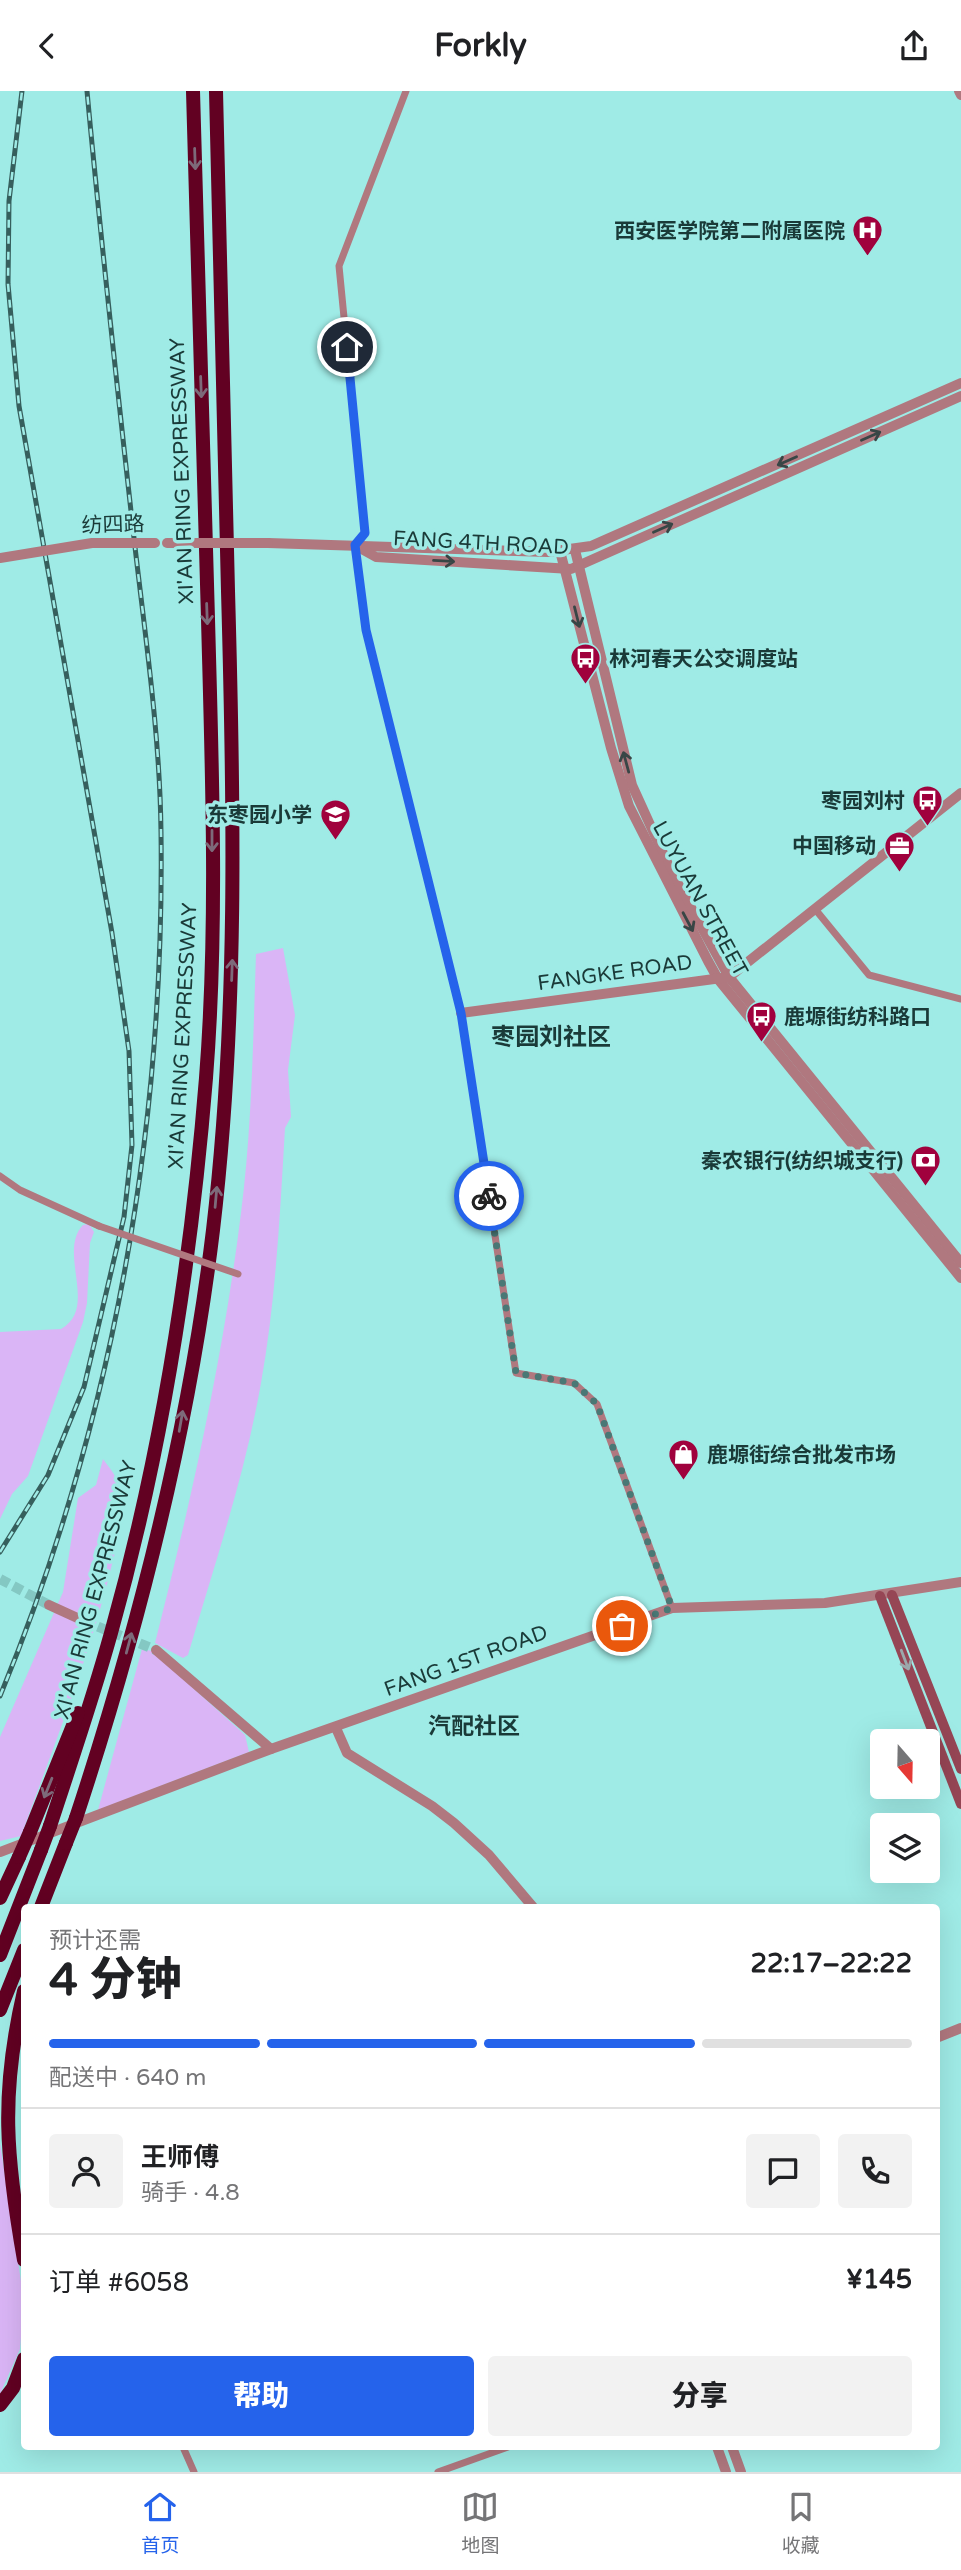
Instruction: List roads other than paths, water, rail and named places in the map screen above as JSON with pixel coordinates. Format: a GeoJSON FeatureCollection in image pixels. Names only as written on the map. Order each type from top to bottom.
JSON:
{"type":"FeatureCollection","features":[{"type":"Feature","properties":{"kind":"highway","name":"XI'AN RING EXPRESSWAY"},"geometry":{"type":"LineString","coordinates":[[0,1955],[50,1826],[111,1634],[146,1493],[170,1367],[190,1235],[206,1072],[212,882],[211,748],[193,91]]}},
{"type":"Feature","properties":{"kind":"highway","name":"XI'AN RING EXPRESSWAY"},"geometry":{"type":"LineString","coordinates":[[42,1904],[76,1818],[112,1709],[161,1521],[177,1444],[212,1230],[226,1080],[233,949],[233,750],[215,91]]}},
{"type":"Feature","properties":{"kind":"highway"},"geometry":{"type":"LineString","coordinates":[[0,1898],[111,1634]]}},
{"type":"Feature","properties":{"kind":"highway"},"geometry":{"type":"LineString","coordinates":[[49,1904],[60,1861]]}},
{"type":"Feature","properties":{"kind":"highway"},"geometry":{"type":"LineString","coordinates":[[0,2010],[21,1958]]}},
{"type":"Feature","properties":{"kind":"highway"},"geometry":{"type":"LineString","coordinates":[[21,2004],[8,2060],[4,2108],[7,2164],[21,2243]]}},
{"type":"Feature","properties":{"kind":"highway"},"geometry":{"type":"LineString","coordinates":[[0,2405],[13,2388],[21,2367]]}},
{"type":"Feature","properties":{"kind":"main road"},"geometry":{"type":"LineString","coordinates":[[886,1595],[961,1769]]}},
{"type":"Feature","properties":{"kind":"main road"},"geometry":{"type":"LineString","coordinates":[[886,1595],[961,1804]]}},
{"type":"Feature","properties":{"kind":"street"},"geometry":{"type":"LineString","coordinates":[[406,91],[339,266],[365,533],[355,545],[366,630],[461,1013],[516,1373],[574,1383],[597,1404],[672,1608]]}},
{"type":"Feature","properties":{"kind":"street","name":"FANG 4TH ROAD"},"geometry":{"type":"LineString","coordinates":[[355,545],[575,550],[664,516],[961,383]]}},
{"type":"Feature","properties":{"kind":"street","name":"FANG 4TH ROAD"},"geometry":{"type":"LineString","coordinates":[[355,545],[376,557],[565,568],[579,566],[961,396]]}},
{"type":"Feature","properties":{"kind":"street","name":"纺四路"},"geometry":{"type":"LineString","coordinates":[[0,558],[92,543],[355,545]]}},
{"type":"Feature","properties":{"kind":"street","name":"LUYUAN STREET"},"geometry":{"type":"LineString","coordinates":[[575,550],[613,713],[639,803],[724,978],[961,1263]]}},
{"type":"Feature","properties":{"kind":"street","name":"LUYUAN STREET"},"geometry":{"type":"LineString","coordinates":[[560,551],[611,748],[629,806],[654,859],[724,978],[961,1277]]}},
{"type":"Feature","properties":{"kind":"street"},"geometry":{"type":"LineString","coordinates":[[724,978],[961,793]]}},
{"type":"Feature","properties":{"kind":"street"},"geometry":{"type":"LineString","coordinates":[[815,909],[869,975],[961,999]]}},
{"type":"Feature","properties":{"kind":"street","name":"FANGKE ROAD"},"geometry":{"type":"LineString","coordinates":[[461,1013],[724,978]]}},
{"type":"Feature","properties":{"kind":"street"},"geometry":{"type":"LineString","coordinates":[[0,1176],[20,1190],[99,1226],[239,1274]]}},
{"type":"Feature","properties":{"kind":"street","name":"FANG 1ST ROAD"},"geometry":{"type":"LineString","coordinates":[[0,1852],[271,1749],[672,1608],[825,1603],[961,1582]]}},
{"type":"Feature","properties":{"kind":"street"},"geometry":{"type":"LineString","coordinates":[[49,1605],[84,1621]]}},
{"type":"Feature","properties":{"kind":"street"},"geometry":{"type":"LineString","coordinates":[[156,1650],[271,1749]]}},
{"type":"Feature","properties":{"kind":"street"},"geometry":{"type":"LineString","coordinates":[[336,1728],[347,1753],[443,1814],[476,1842],[530,1904]]}},
{"type":"Feature","properties":{"kind":"street"},"geometry":{"type":"LineString","coordinates":[[509,1880],[521,1904]]}},
{"type":"Feature","properties":{"kind":"street"},"geometry":{"type":"LineString","coordinates":[[940,2036],[961,2028]]}},
{"type":"Feature","properties":{"kind":"street"},"geometry":{"type":"LineString","coordinates":[[184,2450],[194,2472]]}},
{"type":"Feature","properties":{"kind":"street"},"geometry":{"type":"LineString","coordinates":[[438,2472],[500,2450]]}},
{"type":"Feature","properties":{"kind":"street"},"geometry":{"type":"LineString","coordinates":[[718,2450],[726,2472]]}},
{"type":"Feature","properties":{"kind":"street"},"geometry":{"type":"LineString","coordinates":[[733,2450],[741,2472]]}},
{"type":"Feature","properties":{"kind":"tunnel"},"geometry":{"type":"LineString","coordinates":[[0,1579],[49,1605]]}},
{"type":"Feature","properties":{"kind":"tunnel"},"geometry":{"type":"LineString","coordinates":[[84,1621],[156,1650]]}},
{"type":"Feature","properties":{"kind":"railway"},"geometry":{"type":"LineString","coordinates":[[0,1552],[48,1475],[84,1387],[124,1217],[132,1145],[129,1051],[112,933],[19,406],[8,284],[9,201],[22,91]]}},
{"type":"Feature","properties":{"kind":"railway"},"geometry":{"type":"LineString","coordinates":[[0,1696],[40,1593],[102,1380],[142,1163],[160,943],[161,832],[155,725],[87,91]]}},
{"type":"Feature","properties":{"kind":"place","name":"西安医学院第二附属医院"},"geometry":{"type":"Point","coordinates":[868,258]}},
{"type":"Feature","properties":{"kind":"place","name":"林河春天公交调度站"},"geometry":{"type":"Point","coordinates":[586,686]}},
{"type":"Feature","properties":{"kind":"place","name":"枣园刘村"},"geometry":{"type":"Point","coordinates":[928,828]}},
{"type":"Feature","properties":{"kind":"place","name":"东枣园小学"},"geometry":{"type":"Point","coordinates":[335,842]}},
{"type":"Feature","properties":{"kind":"place","name":"中国移动"},"geometry":{"type":"Point","coordinates":[899,873]}},
{"type":"Feature","properties":{"kind":"place","name":"鹿塬街纺科路口"},"geometry":{"type":"Point","coordinates":[761,1044]}},
{"type":"Feature","properties":{"kind":"place","name":"秦农银行(纺织城支行)"},"geometry":{"type":"Point","coordinates":[926,1188]}},
{"type":"Feature","properties":{"kind":"place","name":"鹿塬街综合批发市场"},"geometry":{"type":"Point","coordinates":[684,1482]}},
{"type":"Feature","properties":{"kind":"district","name":"枣园刘社区"},"geometry":{"type":"Point","coordinates":[551,1037]}},
{"type":"Feature","properties":{"kind":"district","name":"汽配社区"},"geometry":{"type":"Point","coordinates":[474,1727]}}]}
